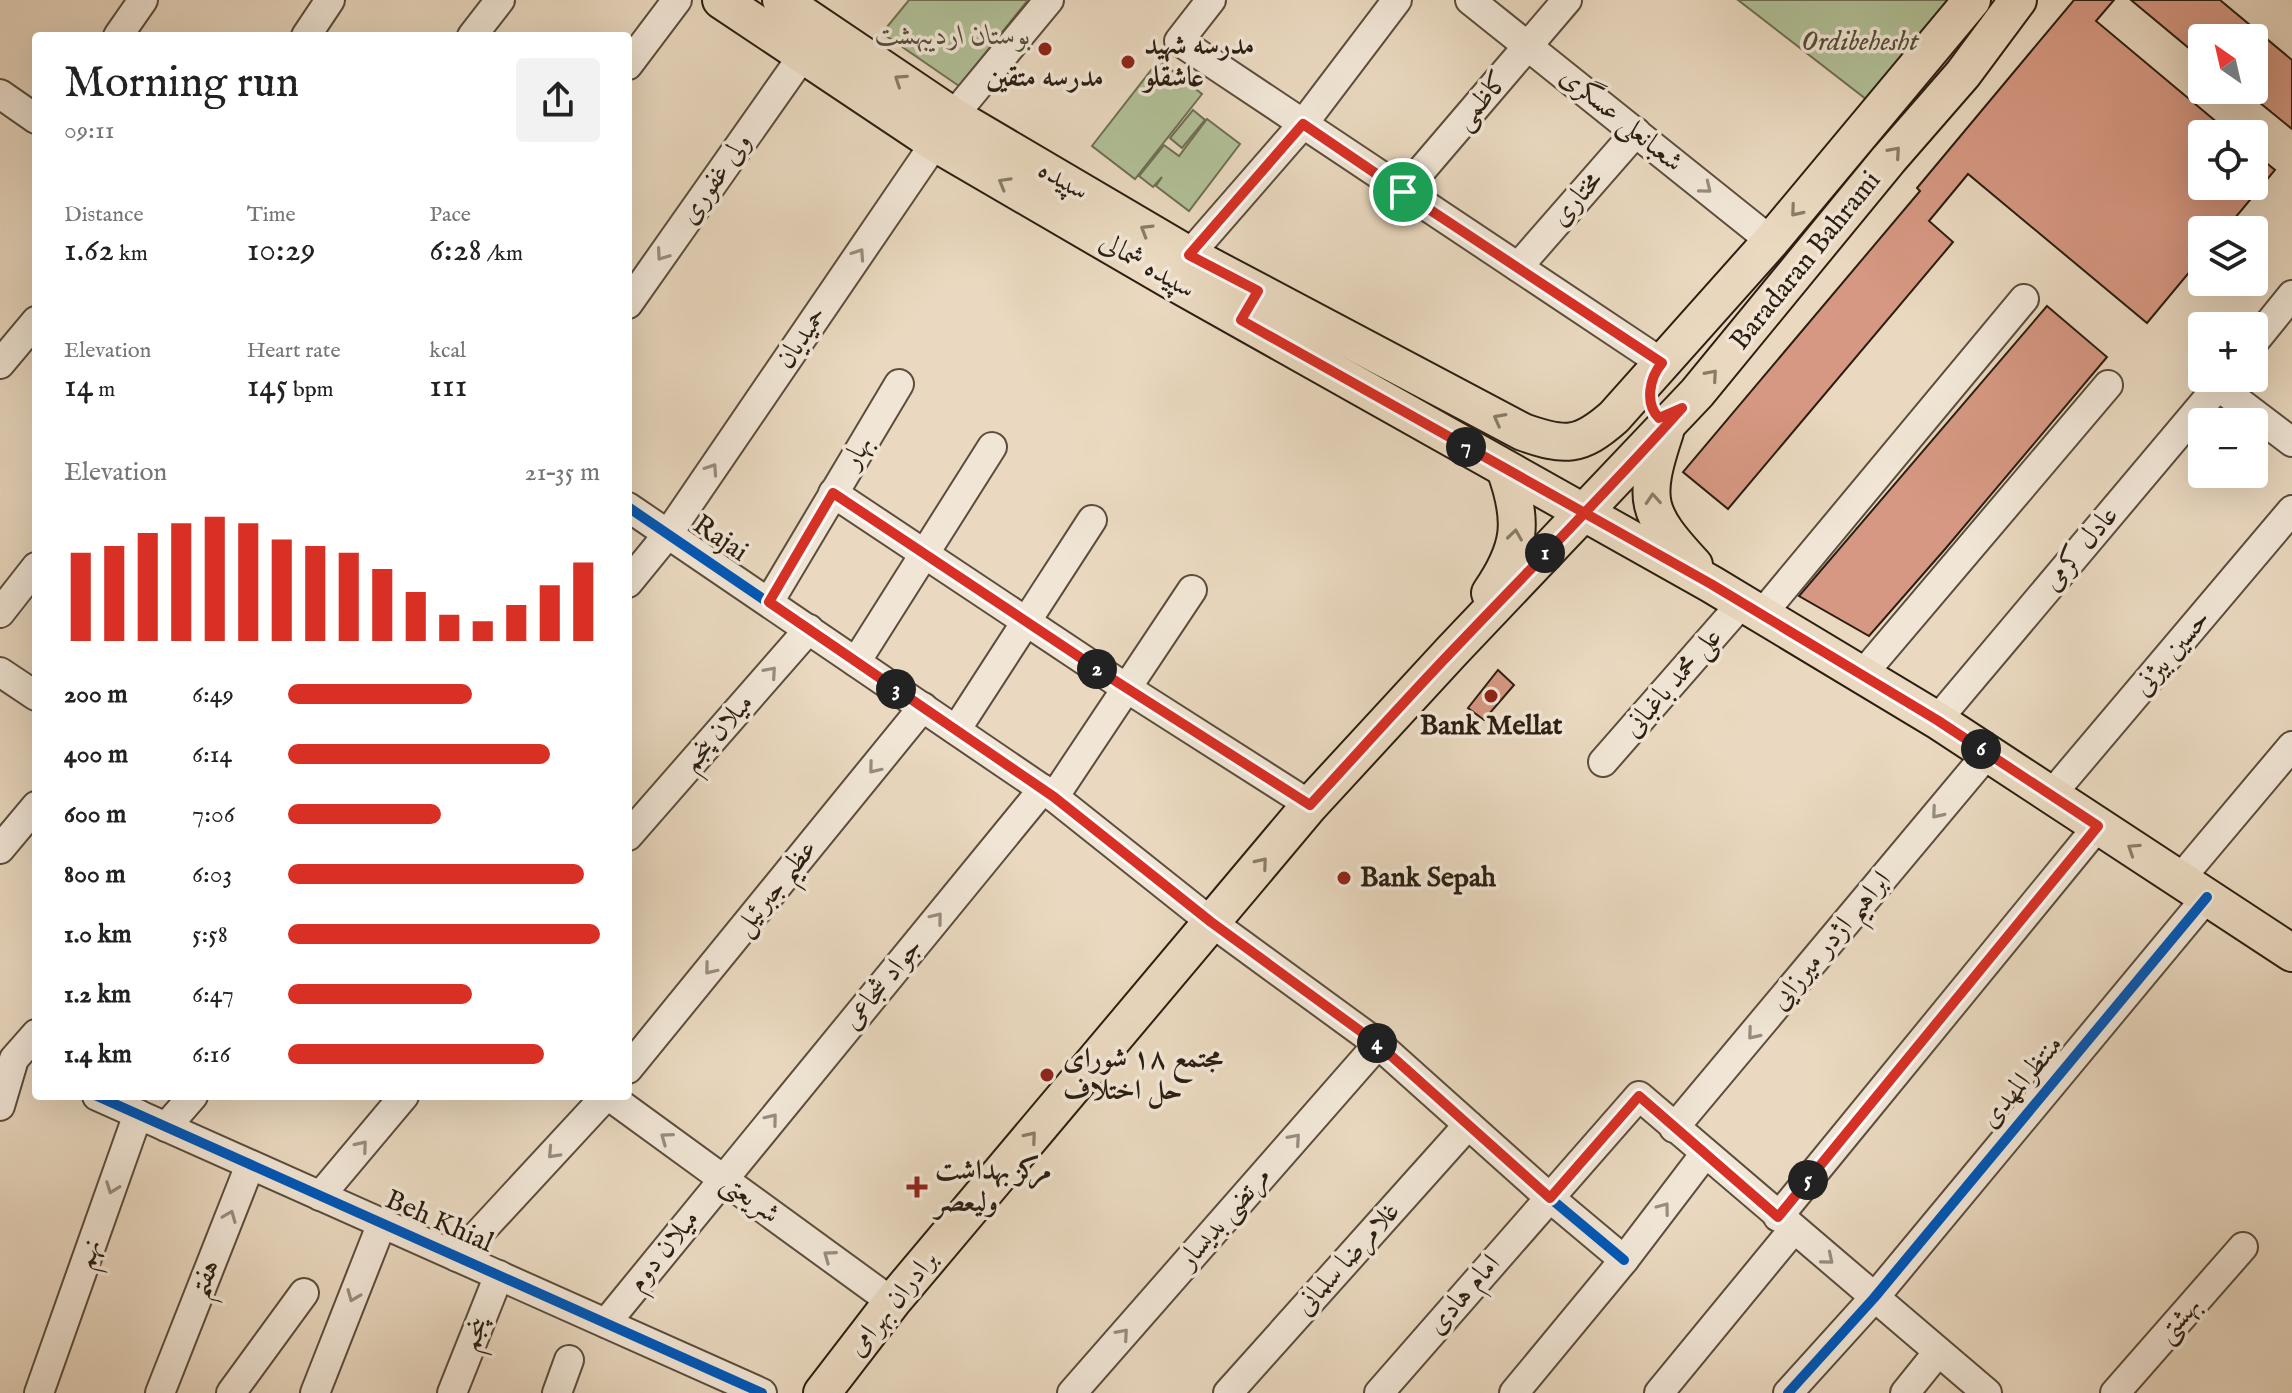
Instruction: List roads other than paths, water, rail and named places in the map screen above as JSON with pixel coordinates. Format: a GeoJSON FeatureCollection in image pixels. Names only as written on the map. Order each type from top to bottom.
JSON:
{"type":"FeatureCollection","features":[{"type":"Feature","properties":{"kind":"main road"},"geometry":{"type":"LineString","coordinates":[[721,0],[804,54],[944,130]]}},
{"type":"Feature","properties":{"kind":"main road","name":"سپیده"},"geometry":{"type":"LineString","coordinates":[[781,0],[944,130],[1056,195],[1189,255],[1249,306],[1523,432],[1551,442],[1572,443]]}},
{"type":"Feature","properties":{"kind":"main road","name":"Baradaran Bahrami"},"geometry":{"type":"LineString","coordinates":[[1572,443],[1594,434],[1614,417],[1771,241],[1972,0]]}},
{"type":"Feature","properties":{"kind":"main road","name":"Baradaran Bahrami"},"geometry":{"type":"LineString","coordinates":[[1452,651],[1675,416],[1752,329],[1889,159],[1963,74],[2018,0]]}},
{"type":"Feature","properties":{"kind":"main road"},"geometry":{"type":"LineString","coordinates":[[1963,74],[2038,0]]}},
{"type":"Feature","properties":{"kind":"main road","name":"سپیده شمالی"},"geometry":{"type":"LineString","coordinates":[[1056,195],[1249,306],[1505,469],[1711,584]]}},
{"type":"Feature","properties":{"kind":"main road"},"geometry":{"type":"LineString","coordinates":[[1658,368],[1650,396],[1655,415],[1659,418],[1675,416],[1653,474],[1651,497],[1655,514],[1665,533],[1711,584],[1937,720],[2292,953]]}},
{"type":"Feature","properties":{"kind":"main road"},"geometry":{"type":"LineString","coordinates":[[1211,922],[1310,805],[1452,651],[1509,565],[1517,530],[1515,496],[1505,469]]}},
{"type":"Feature","properties":{"kind":"main road","name":"برادران بهرامی"},"geometry":{"type":"LineString","coordinates":[[822,1393],[892,1302],[1211,922]]}},
{"type":"Feature","properties":{"kind":"street"},"geometry":{"type":"LineString","coordinates":[[121,32],[143,0]]}},
{"type":"Feature","properties":{"kind":"street"},"geometry":{"type":"LineString","coordinates":[[309,32],[330,0]]}},
{"type":"Feature","properties":{"kind":"street"},"geometry":{"type":"LineString","coordinates":[[475,32],[500,0]]}},
{"type":"Feature","properties":{"kind":"street"},"geometry":{"type":"LineString","coordinates":[[632,60],[677,0]]}},
{"type":"Feature","properties":{"kind":"street","name":"حمیدیان"},"geometry":{"type":"LineString","coordinates":[[632,578],[668,534],[944,130],[1049,0]]}},
{"type":"Feature","properties":{"kind":"street"},"geometry":{"type":"LineString","coordinates":[[1211,0],[1179,41],[1518,267],[1658,368]]}},
{"type":"Feature","properties":{"kind":"street"},"geometry":{"type":"LineString","coordinates":[[1189,255],[1303,124],[1397,0]]}},
{"type":"Feature","properties":{"kind":"street","name":"شعبانعلی عسگری"},"geometry":{"type":"LineString","coordinates":[[1470,0],[1771,241]]}},
{"type":"Feature","properties":{"kind":"street","name":"کاظمی"},"geometry":{"type":"LineString","coordinates":[[1403,192],[1567,0]]}},
{"type":"Feature","properties":{"kind":"street","name":"ولی غفوری"},"geometry":{"type":"LineString","coordinates":[[632,298],[804,54]]}},
{"type":"Feature","properties":{"kind":"street"},"geometry":{"type":"LineString","coordinates":[[2,100],[32,117]]}},
{"type":"Feature","properties":{"kind":"street","name":"مختاری"},"geometry":{"type":"LineString","coordinates":[[1518,267],[1636,132]]}},
{"type":"Feature","properties":{"kind":"street"},"geometry":{"type":"LineString","coordinates":[[2268,325],[2292,295]]}},
{"type":"Feature","properties":{"kind":"street","name":"علی محمد باغبانی"},"geometry":{"type":"LineString","coordinates":[[1603,762],[1752,608],[2024,299]]}},
{"type":"Feature","properties":{"kind":"street"},"geometry":{"type":"LineString","coordinates":[[0,364],[32,326]]}},
{"type":"Feature","properties":{"kind":"street","name":"بهار"},"geometry":{"type":"LineString","coordinates":[[769,602],[899,384]]}},
{"type":"Feature","properties":{"kind":"street"},"geometry":{"type":"LineString","coordinates":[[1862,675],[2108,385]]}},
{"type":"Feature","properties":{"kind":"street","name":"عادل کرمی"},"geometry":{"type":"LineString","coordinates":[[1937,720],[2214,392]]}},
{"type":"Feature","properties":{"kind":"street"},"geometry":{"type":"LineString","coordinates":[[2234,392],[2292,442]]}},
{"type":"Feature","properties":{"kind":"street"},"geometry":{"type":"LineString","coordinates":[[856,662],[992,447]]}},
{"type":"Feature","properties":{"kind":"street"},"geometry":{"type":"LineString","coordinates":[[833,493],[1310,805]]}},
{"type":"Feature","properties":{"kind":"street","name":"Rajai"},"geometry":{"type":"LineString","coordinates":[[632,510],[1049,793],[1211,922],[1378,1044],[1624,1260]]}},
{"type":"Feature","properties":{"kind":"street","name":"حسین بیژنی"},"geometry":{"type":"LineString","coordinates":[[2051,795],[2292,510]]}},
{"type":"Feature","properties":{"kind":"street"},"geometry":{"type":"LineString","coordinates":[[956,730],[1092,520]]}},
{"type":"Feature","properties":{"kind":"street"},"geometry":{"type":"LineString","coordinates":[[0,613],[32,572]]}},
{"type":"Feature","properties":{"kind":"street","name":"جواد شجاعی"},"geometry":{"type":"LineString","coordinates":[[722,1179],[1049,793],[1127,688],[1192,590]]}},
{"type":"Feature","properties":{"kind":"street","name":"میلان پنجم"},"geometry":{"type":"LineString","coordinates":[[632,831],[809,629]]}},
{"type":"Feature","properties":{"kind":"street"},"geometry":{"type":"LineString","coordinates":[[0,672],[32,693]]}},
{"type":"Feature","properties":{"kind":"street","name":"عظیم جبرئیل"},"geometry":{"type":"LineString","coordinates":[[632,1064],[923,707]]}},
{"type":"Feature","properties":{"kind":"street","name":"منتظرالمهدی"},"geometry":{"type":"LineString","coordinates":[[1788,1393],[1874,1298],[2193,888],[2292,746]]}},
{"type":"Feature","properties":{"kind":"street","name":"ابراهیم اژدر میرزایی"},"geometry":{"type":"LineString","coordinates":[[1674,1128],[1987,754]]}},
{"type":"Feature","properties":{"kind":"street"},"geometry":{"type":"LineString","coordinates":[[0,849],[32,811]]}},
{"type":"Feature","properties":{"kind":"street"},"geometry":{"type":"LineString","coordinates":[[1659,1393],[1786,1223],[2098,826]]}},
{"type":"Feature","properties":{"kind":"street"},"geometry":{"type":"LineString","coordinates":[[0,1106],[17,1060],[32,1039]]}},
{"type":"Feature","properties":{"kind":"street","name":"مرتضی بدیسار"},"geometry":{"type":"LineString","coordinates":[[1072,1393],[1378,1044]]}},
{"type":"Feature","properties":{"kind":"street"},"geometry":{"type":"LineString","coordinates":[[1550,1198],[1639,1096],[1704,1155],[1987,1393]]}},
{"type":"Feature","properties":{"kind":"street","name":"Beh Khial"},"geometry":{"type":"LineString","coordinates":[[106,1100],[762,1393]]}},
{"type":"Feature","properties":{"kind":"street"},"geometry":{"type":"LineString","coordinates":[[166,1127],[190,1100]]}},
{"type":"Feature","properties":{"kind":"street"},"geometry":{"type":"LineString","coordinates":[[320,1196],[401,1100]]}},
{"type":"Feature","properties":{"kind":"street"},"geometry":{"type":"LineString","coordinates":[[457,1257],[604,1100]]}},
{"type":"Feature","properties":{"kind":"street","name":"شریعتی"},"geometry":{"type":"LineString","coordinates":[[613,1100],[892,1302]]}},
{"type":"Feature","properties":{"kind":"street","name":"نهم"},"geometry":{"type":"LineString","coordinates":[[39,1393],[138,1114]]}},
{"type":"Feature","properties":{"kind":"street","name":"غلامرضا سلمانی"},"geometry":{"type":"LineString","coordinates":[[1228,1393],[1468,1125]]}},
{"type":"Feature","properties":{"kind":"street"},"geometry":{"type":"LineString","coordinates":[[1514,1393],[1624,1260],[1704,1155]]}},
{"type":"Feature","properties":{"kind":"street","name":"هفتم"},"geometry":{"type":"LineString","coordinates":[[160,1393],[250,1165]]}},
{"type":"Feature","properties":{"kind":"street","name":"میلان دوم"},"geometry":{"type":"LineString","coordinates":[[606,1323],[722,1179]]}},
{"type":"Feature","properties":{"kind":"street","name":"امام هادی"},"geometry":{"type":"LineString","coordinates":[[1379,1393],[1550,1198]]}},
{"type":"Feature","properties":{"kind":"street"},"geometry":{"type":"LineString","coordinates":[[315,1393],[382,1223]]}},
{"type":"Feature","properties":{"kind":"street","name":"بهشتی"},"geometry":{"type":"LineString","coordinates":[[2115,1393],[2243,1247]]}},
{"type":"Feature","properties":{"kind":"street","name":"پنجم"},"geometry":{"type":"LineString","coordinates":[[452,1393],[499,1275]]}},
{"type":"Feature","properties":{"kind":"street"},"geometry":{"type":"LineString","coordinates":[[231,1393],[304,1293]]}},
{"type":"Feature","properties":{"kind":"street"},"geometry":{"type":"LineString","coordinates":[[1905,1393],[1938,1352]]}},
{"type":"Feature","properties":{"kind":"street"},"geometry":{"type":"LineString","coordinates":[[557,1393],[569,1360]]}},
{"type":"Feature","properties":{"kind":"place","name":"مدرسه متقین"},"geometry":{"type":"Point","coordinates":[1045,49]}},
{"type":"Feature","properties":{"kind":"place","name":"مدرسه شهید عاشقلو"},"geometry":{"type":"Point","coordinates":[1128,62]}},
{"type":"Feature","properties":{"kind":"place","name":"Bank Mellat"},"geometry":{"type":"Point","coordinates":[1491,696]}},
{"type":"Feature","properties":{"kind":"place","name":"Bank Sepah"},"geometry":{"type":"Point","coordinates":[1344,878]}},
{"type":"Feature","properties":{"kind":"place","name":"مجتمع ۱۸ شورای حل اختلاف"},"geometry":{"type":"Point","coordinates":[1047,1075]}},
{"type":"Feature","properties":{"kind":"place","name":"مرکز بهداشت ولیعصر"},"geometry":{"type":"Point","coordinates":[917,1187]}},
{"type":"Feature","properties":{"kind":"park label","name":"بوستان اردیبهشت"},"geometry":{"type":"Point","coordinates":[953,36]}},
{"type":"Feature","properties":{"kind":"park label","name":"Ordibehesht"},"geometry":{"type":"Point","coordinates":[1860,42]}}]}
